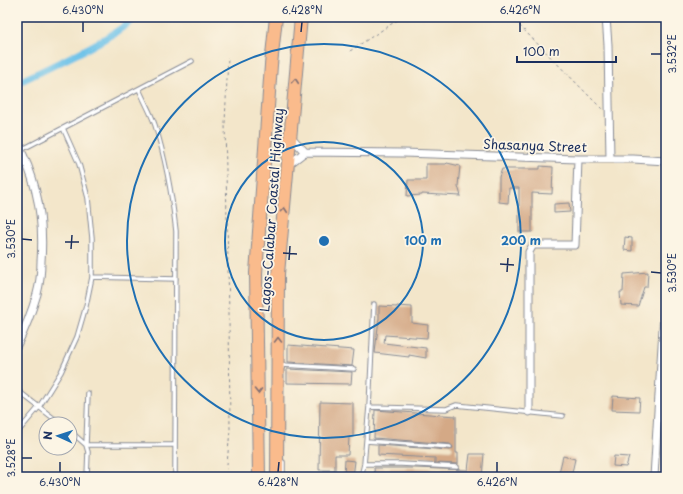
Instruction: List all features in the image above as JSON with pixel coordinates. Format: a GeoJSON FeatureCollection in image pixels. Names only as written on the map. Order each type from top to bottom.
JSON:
{"type":"FeatureCollection","features":[{"type":"Feature","properties":{"kind":"highway","name":"Lagos-Calabar Coastal Highway"},"geometry":{"type":"LineString","coordinates":[[259,477],[256,273],[270,72],[276,17]]}},
{"type":"Feature","properties":{"kind":"highway","name":"Lagos-Calabar Coastal Highway"},"geometry":{"type":"LineString","coordinates":[[277,477],[278,274],[301,17]]}},
{"type":"Feature","properties":{"kind":"street"},"geometry":{"type":"LineString","coordinates":[[606,17],[608,45],[610,159]]}},
{"type":"Feature","properties":{"kind":"street"},"geometry":{"type":"LineString","coordinates":[[288,165],[305,152],[290,136]]}},
{"type":"Feature","properties":{"kind":"street"},"geometry":{"type":"LineString","coordinates":[[17,143],[29,167],[37,192],[42,244],[37,293],[17,345]]}},
{"type":"Feature","properties":{"kind":"street","name":"Shasanya Street"},"geometry":{"type":"LineString","coordinates":[[305,152],[404,153],[666,161]]}},
{"type":"Feature","properties":{"kind":"street"},"geometry":{"type":"LineString","coordinates":[[529,412],[530,252],[533,245],[576,245],[578,159]]}},
{"type":"Feature","properties":{"kind":"street"},"geometry":{"type":"LineString","coordinates":[[654,477],[666,279]]}},
{"type":"Feature","properties":{"kind":"lane"},"geometry":{"type":"LineString","coordinates":[[21,150],[192,61]]}},
{"type":"Feature","properties":{"kind":"lane"},"geometry":{"type":"LineString","coordinates":[[139,88],[154,124],[164,157],[172,193],[176,232],[175,477]]}},
{"type":"Feature","properties":{"kind":"lane"},"geometry":{"type":"LineString","coordinates":[[17,433],[39,407],[61,372],[77,337],[86,306],[92,277],[92,238],[88,198],[79,164],[63,128]]}},
{"type":"Feature","properties":{"kind":"lane"},"geometry":{"type":"LineString","coordinates":[[92,277],[176,279]]}},
{"type":"Feature","properties":{"kind":"lane"},"geometry":{"type":"LineString","coordinates":[[361,477],[364,464],[369,407],[374,304]]}},
{"type":"Feature","properties":{"kind":"lane"},"geometry":{"type":"LineString","coordinates":[[282,373],[282,365],[354,369]]}},
{"type":"Feature","properties":{"kind":"lane"},"geometry":{"type":"LineString","coordinates":[[17,390],[51,416]]}},
{"type":"Feature","properties":{"kind":"lane"},"geometry":{"type":"LineString","coordinates":[[87,477],[88,452],[86,445],[88,393]]}},
{"type":"Feature","properties":{"kind":"lane"},"geometry":{"type":"LineString","coordinates":[[369,407],[446,409],[456,405],[564,416]]}},
{"type":"Feature","properties":{"kind":"lane"},"geometry":{"type":"LineString","coordinates":[[78,438],[86,445],[175,445]]}},
{"type":"Feature","properties":{"kind":"lane"},"geometry":{"type":"LineString","coordinates":[[366,441],[450,447]]}},
{"type":"Feature","properties":{"kind":"lane"},"geometry":{"type":"LineString","coordinates":[[283,461],[283,477]]}},
{"type":"Feature","properties":{"kind":"lane"},"geometry":{"type":"LineString","coordinates":[[364,464],[457,467]]}},
{"type":"Feature","properties":{"kind":"path"},"geometry":{"type":"LineString","coordinates":[[350,51],[402,17]]}},
{"type":"Feature","properties":{"kind":"path"},"geometry":{"type":"LineString","coordinates":[[511,17],[610,117]]}},
{"type":"Feature","properties":{"kind":"path"},"geometry":{"type":"LineString","coordinates":[[226,477],[230,429],[230,313],[225,123],[228,57]]}},
{"type":"Feature","properties":{"kind":"building"},"geometry":{"type":"Polygon","coordinates":[[[447,163],[460,166],[458,186],[461,196],[422,194],[407,196],[408,180],[426,180],[426,164],[447,163]]]}},
{"type":"Feature","properties":{"kind":"building"},"geometry":{"type":"Polygon","coordinates":[[[540,166],[553,167],[552,194],[532,193],[532,232],[519,232],[519,188],[509,188],[508,203],[499,202],[499,177],[502,169],[540,169],[540,166]]]}},
{"type":"Feature","properties":{"kind":"building"},"geometry":{"type":"Polygon","coordinates":[[[569,203],[570,212],[554,213],[554,204],[569,203]]]}},
{"type":"Feature","properties":{"kind":"building"},"geometry":{"type":"Polygon","coordinates":[[[625,237],[632,238],[632,251],[624,250],[625,237]]]}},
{"type":"Feature","properties":{"kind":"building"},"geometry":{"type":"Polygon","coordinates":[[[648,272],[647,287],[644,287],[638,306],[621,305],[620,292],[623,292],[624,274],[648,272]]]}},
{"type":"Feature","properties":{"kind":"building"},"geometry":{"type":"Polygon","coordinates":[[[379,306],[412,307],[412,323],[428,325],[427,338],[385,335],[384,343],[426,348],[426,358],[409,355],[409,357],[375,353],[379,306]]]}},
{"type":"Feature","properties":{"kind":"building"},"geometry":{"type":"Polygon","coordinates":[[[288,345],[354,350],[352,366],[288,362],[288,345]]]}},
{"type":"Feature","properties":{"kind":"building"},"geometry":{"type":"Polygon","coordinates":[[[287,369],[352,372],[351,384],[287,383],[287,369]]]}},
{"type":"Feature","properties":{"kind":"building"},"geometry":{"type":"Polygon","coordinates":[[[613,396],[640,398],[639,411],[612,410],[613,396]]]}},
{"type":"Feature","properties":{"kind":"building"},"geometry":{"type":"Polygon","coordinates":[[[320,402],[353,403],[353,437],[349,437],[348,455],[335,455],[335,470],[319,470],[320,402]]]}},
{"type":"Feature","properties":{"kind":"building"},"geometry":{"type":"Polygon","coordinates":[[[375,410],[456,416],[456,453],[458,453],[458,464],[435,463],[435,458],[378,455],[378,445],[450,450],[453,447],[450,444],[374,438],[375,410]]]}},
{"type":"Feature","properties":{"kind":"building"},"geometry":{"type":"Polygon","coordinates":[[[470,454],[484,454],[482,477],[375,477],[374,468],[468,470],[470,454]]]}},
{"type":"Feature","properties":{"kind":"building"},"geometry":{"type":"Polygon","coordinates":[[[563,456],[575,459],[571,477],[558,477],[563,456]]]}},
{"type":"Feature","properties":{"kind":"building"},"geometry":{"type":"Polygon","coordinates":[[[614,456],[629,457],[626,467],[613,466],[614,456]]]}},
{"type":"Feature","properties":{"kind":"building"},"geometry":{"type":"Polygon","coordinates":[[[345,460],[355,461],[353,477],[344,476],[345,460]]]}},
{"type":"Feature","properties":{"kind":"waterway"},"geometry":{"type":"LineString","coordinates":[[17,83],[94,45],[137,17]]}}]}
